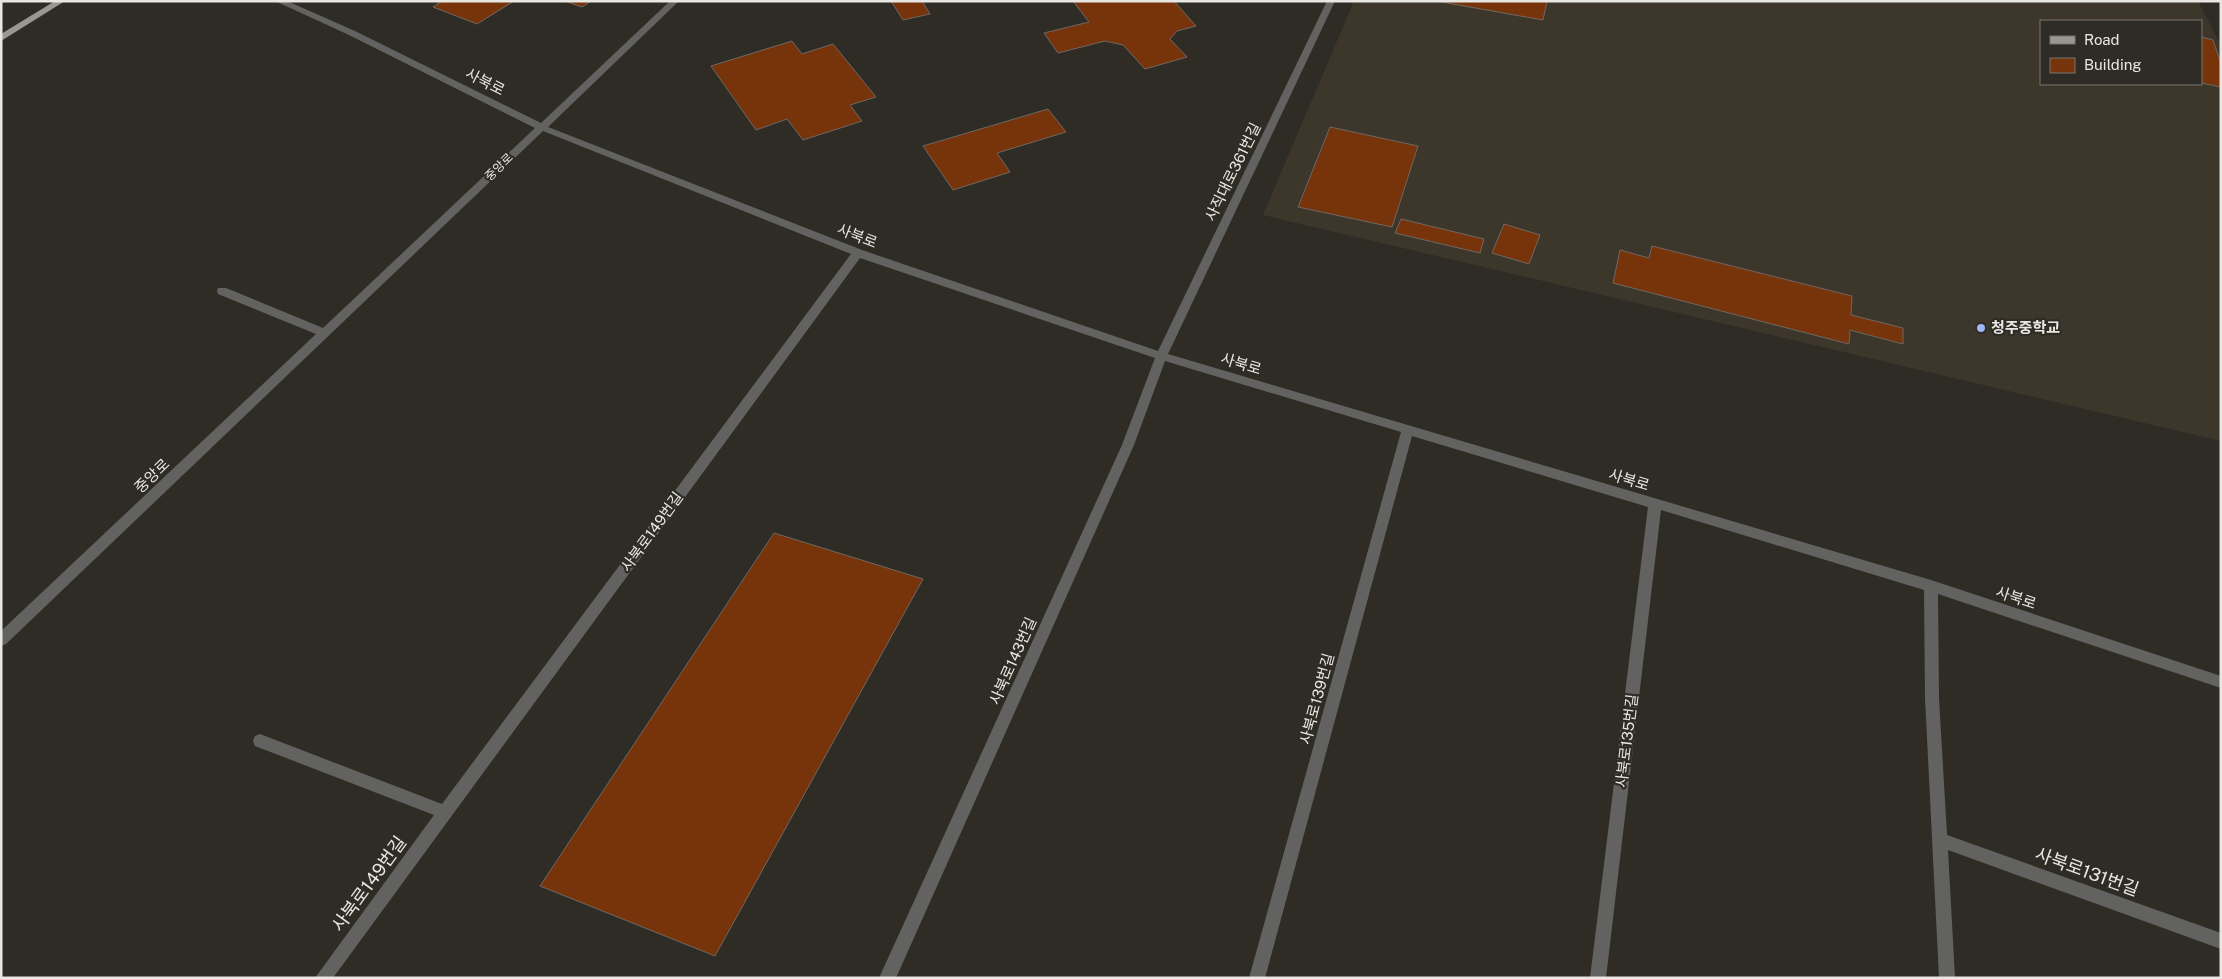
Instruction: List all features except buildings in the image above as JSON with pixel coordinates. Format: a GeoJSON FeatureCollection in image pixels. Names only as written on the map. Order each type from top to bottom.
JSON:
{"type":"FeatureCollection","features":[{"type":"Feature","properties":{"kind":"main road"},"geometry":{"type":"LineString","coordinates":[[1,38],[61,1]]}},
{"type":"Feature","properties":{"kind":"street","name":"사북로"},"geometry":{"type":"LineString","coordinates":[[279,1],[352,33],[541,127],[858,253],[1161,356],[1931,586],[2221,682]]}},
{"type":"Feature","properties":{"kind":"street","name":"중앙로"},"geometry":{"type":"LineString","coordinates":[[1,640],[675,1]]}},
{"type":"Feature","properties":{"kind":"street","name":"사직대로361번길"},"geometry":{"type":"LineString","coordinates":[[1161,356],[1331,1]]}},
{"type":"Feature","properties":{"kind":"street","name":"사북로149번길"},"geometry":{"type":"LineString","coordinates":[[323,978],[858,253]]}},
{"type":"Feature","properties":{"kind":"street"},"geometry":{"type":"LineString","coordinates":[[222,291],[324,333]]}},
{"type":"Feature","properties":{"kind":"street","name":"사북로143번길"},"geometry":{"type":"LineString","coordinates":[[887,978],[1128,445],[1161,356]]}},
{"type":"Feature","properties":{"kind":"street","name":"사북로139번길"},"geometry":{"type":"LineString","coordinates":[[1257,978],[1408,430]]}},
{"type":"Feature","properties":{"kind":"street","name":"사북로135번길"},"geometry":{"type":"LineString","coordinates":[[1598,978],[1655,504]]}},
{"type":"Feature","properties":{"kind":"street"},"geometry":{"type":"LineString","coordinates":[[1931,586],[1932,698],[1947,978]]}},
{"type":"Feature","properties":{"kind":"street"},"geometry":{"type":"LineString","coordinates":[[260,741],[446,812]]}},
{"type":"Feature","properties":{"kind":"street","name":"사북로131번길"},"geometry":{"type":"LineString","coordinates":[[1940,840],[2221,941]]}},
{"type":"Feature","properties":{"kind":"shaded area","name":"청주중학교"},"geometry":{"type":"Polygon","coordinates":[[[1354,1],[2198,1],[2221,46],[2221,441],[1263,215],[1354,1]]]}},
{"type":"Feature","properties":{"kind":"place","name":"청주중학교"},"geometry":{"type":"Point","coordinates":[1981,328]}}]}
